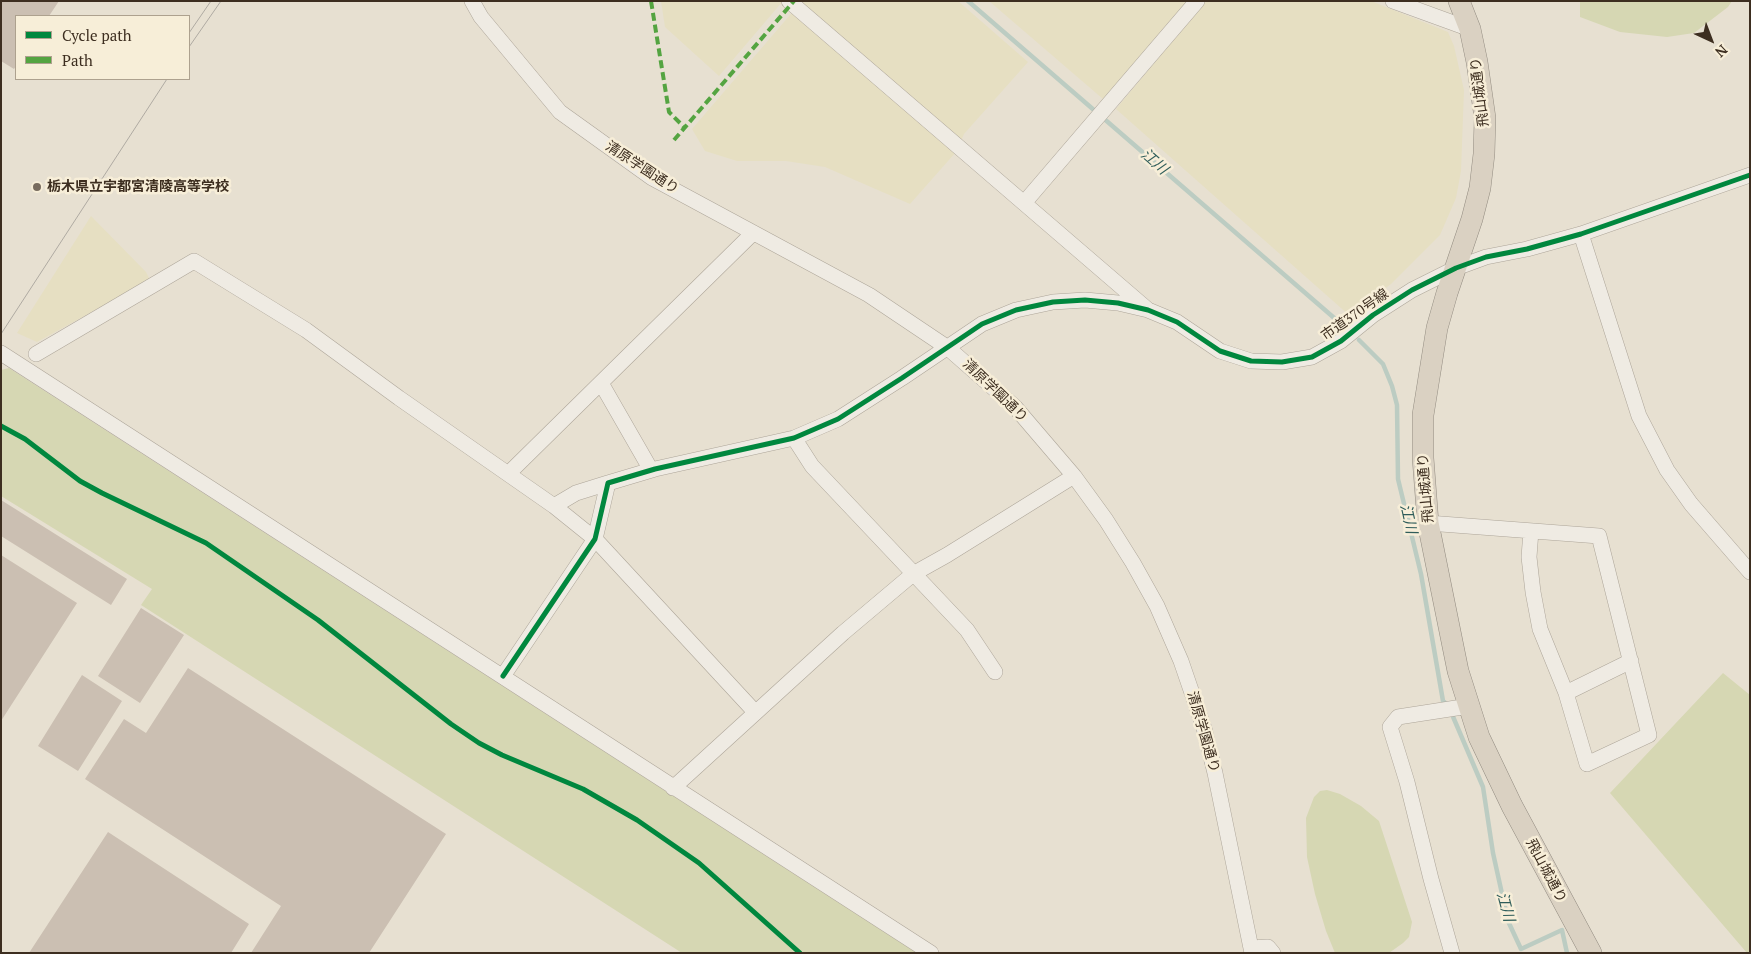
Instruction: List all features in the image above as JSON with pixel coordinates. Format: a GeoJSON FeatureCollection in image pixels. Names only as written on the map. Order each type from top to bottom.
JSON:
{"type":"FeatureCollection","features":[{"type":"Feature","properties":{"kind":"highway","name":"飛山城通り"},"geometry":{"type":"LineString","coordinates":[[1460,1],[1470,29],[1483,99],[1485,118],[1484,154],[1480,188],[1472,219],[1437,328],[1423,415],[1423,458],[1428,523],[1458,671],[1479,737],[1539,859],[1591,953]]}},
{"type":"Feature","properties":{"kind":"street","name":"清原学園通り"},"geometry":{"type":"LineString","coordinates":[[472,1],[481,17],[560,112],[652,178],[869,295],[948,348],[1016,407],[1074,476],[1106,520],[1133,563],[1157,606],[1181,660],[1204,728],[1252,951]]}},
{"type":"Feature","properties":{"kind":"street"},"geometry":{"type":"LineString","coordinates":[[789,1],[1148,310]]}},
{"type":"Feature","properties":{"kind":"street"},"geometry":{"type":"LineString","coordinates":[[1024,203],[1197,1]]}},
{"type":"Feature","properties":{"kind":"street"},"geometry":{"type":"LineString","coordinates":[[1393,1],[1470,29]]}},
{"type":"Feature","properties":{"kind":"street","name":"市道370号線"},"geometry":{"type":"LineString","coordinates":[[554,506],[576,492],[651,470],[794,438],[838,419],[982,324],[1016,310],[1053,302],[1085,300],[1118,304],[1148,310],[1177,322],[1220,351],[1251,360],[1282,362],[1312,357],[1341,341],[1373,315],[1412,290],[1456,268],[1486,257],[1527,249],[1581,234],[1750,175]]}},
{"type":"Feature","properties":{"kind":"street"},"geometry":{"type":"LineString","coordinates":[[508,474],[753,233]]}},
{"type":"Feature","properties":{"kind":"street"},"geometry":{"type":"LineString","coordinates":[[1581,234],[1639,416],[1667,470],[1691,504],[1750,572]]}},
{"type":"Feature","properties":{"kind":"street"},"geometry":{"type":"LineString","coordinates":[[36,354],[194,261],[306,330],[399,398],[554,506],[595,540],[755,712]]}},
{"type":"Feature","properties":{"kind":"street"},"geometry":{"type":"LineString","coordinates":[[1,353],[931,953]]}},
{"type":"Feature","properties":{"kind":"street"},"geometry":{"type":"LineString","coordinates":[[601,383],[651,470]]}},
{"type":"Feature","properties":{"kind":"street"},"geometry":{"type":"LineString","coordinates":[[794,438],[812,466],[912,574],[967,630],[995,672]]}},
{"type":"Feature","properties":{"kind":"street"},"geometry":{"type":"LineString","coordinates":[[673,788],[843,633],[912,574],[947,556],[1074,476]]}},
{"type":"Feature","properties":{"kind":"street"},"geometry":{"type":"LineString","coordinates":[[503,676],[595,540],[608,483]]}},
{"type":"Feature","properties":{"kind":"street"},"geometry":{"type":"LineString","coordinates":[[1428,523],[1600,536],[1650,735],[1587,764],[1566,693],[1540,629],[1532,592],[1529,557],[1531,531]]}},
{"type":"Feature","properties":{"kind":"street"},"geometry":{"type":"LineString","coordinates":[[1566,693],[1631,661]]}},
{"type":"Feature","properties":{"kind":"street"},"geometry":{"type":"LineString","coordinates":[[1452,953],[1441,918],[1407,782],[1390,727],[1398,717],[1469,706]]}},
{"type":"Feature","properties":{"kind":"street"},"geometry":{"type":"LineString","coordinates":[[1252,951],[1268,947],[1273,953]]}},
{"type":"Feature","properties":{"kind":"shaded area"},"geometry":{"type":"Polygon","coordinates":[[[661,1],[783,1],[719,76],[665,27],[661,1]]]}},
{"type":"Feature","properties":{"kind":"shaded area"},"geometry":{"type":"Polygon","coordinates":[[[802,1],[958,1],[1028,62],[964,134],[956,152],[910,204],[825,167],[786,161],[737,161],[705,151],[692,129],[802,1]]]}},
{"type":"Feature","properties":{"kind":"shaded area"},"geometry":{"type":"Polygon","coordinates":[[[989,1],[1187,1],[1103,99],[989,1]]]}},
{"type":"Feature","properties":{"kind":"shaded area"},"geometry":{"type":"Polygon","coordinates":[[[1206,1],[1371,1],[1448,32],[1454,46],[1464,90],[1461,171],[1456,198],[1440,235],[1391,284],[1350,316],[1116,109],[1206,1]]]}},
{"type":"Feature","properties":{"kind":"shaded area"},"geometry":{"type":"Polygon","coordinates":[[[91,216],[146,272],[150,280],[37,342],[17,333],[91,216]]]}},
{"type":"Feature","properties":{"kind":"green space"},"geometry":{"type":"Polygon","coordinates":[[[1580,1],[1732,1],[1728,7],[1694,33],[1667,37],[1620,32],[1580,17],[1580,1]]]}},
{"type":"Feature","properties":{"kind":"green space"},"geometry":{"type":"Polygon","coordinates":[[[9,368],[917,953],[682,953],[141,605],[152,589],[1,496],[1,370],[9,368]]]}},
{"type":"Feature","properties":{"kind":"green space"},"geometry":{"type":"Polygon","coordinates":[[[1723,673],[1750,695],[1750,953],[1747,953],[1610,793],[1723,673]]]}},
{"type":"Feature","properties":{"kind":"green space"},"geometry":{"type":"Polygon","coordinates":[[[1327,790],[1340,794],[1361,806],[1379,821],[1412,922],[1409,937],[1389,953],[1335,953],[1326,931],[1307,857],[1306,818],[1314,797],[1320,791],[1327,790]]]}},
{"type":"Feature","properties":{"kind":"building"},"geometry":{"type":"Polygon","coordinates":[[[1,1],[59,1],[50,15],[15,15],[15,68],[14,69],[1,61],[1,1]]]}},
{"type":"Feature","properties":{"kind":"building"},"geometry":{"type":"Polygon","coordinates":[[[1,500],[127,579],[111,605],[1,536],[1,500]]]}},
{"type":"Feature","properties":{"kind":"building"},"geometry":{"type":"Polygon","coordinates":[[[1,555],[77,603],[1,721],[1,555]]]}},
{"type":"Feature","properties":{"kind":"building"},"geometry":{"type":"Polygon","coordinates":[[[141,608],[184,635],[140,703],[98,676],[141,608]]]}},
{"type":"Feature","properties":{"kind":"building"},"geometry":{"type":"Polygon","coordinates":[[[188,668],[446,834],[369,953],[251,953],[281,906],[85,779],[124,719],[146,733],[188,668]]]}},
{"type":"Feature","properties":{"kind":"building"},"geometry":{"type":"Polygon","coordinates":[[[82,675],[122,701],[78,771],[38,746],[82,675]]]}},
{"type":"Feature","properties":{"kind":"building"},"geometry":{"type":"Polygon","coordinates":[[[108,832],[249,924],[231,953],[29,953],[108,832]]]}},
{"type":"Feature","properties":{"kind":"waterway","name":"江川"},"geometry":{"type":"LineString","coordinates":[[968,1],[1340,323]]}},
{"type":"Feature","properties":{"kind":"waterway","name":"江川"},"geometry":{"type":"LineString","coordinates":[[1359,340],[1383,364],[1397,405],[1398,479],[1421,574],[1443,701],[1448,705]]}},
{"type":"Feature","properties":{"kind":"waterway","name":"江川"},"geometry":{"type":"LineString","coordinates":[[1451,712],[1483,787],[1493,853],[1508,921],[1521,949],[1562,930],[1567,953]]}},
{"type":"Feature","properties":{"kind":"tram line"},"geometry":{"type":"LineString","coordinates":[[190,32],[211,1]]}},
{"type":"Feature","properties":{"kind":"tram line"},"geometry":{"type":"LineString","coordinates":[[190,46],[221,1]]}},
{"type":"Feature","properties":{"kind":"tram line"},"geometry":{"type":"LineString","coordinates":[[1,334],[166,80]]}},
{"type":"Feature","properties":{"kind":"marked path"},"geometry":{"type":"LineString","coordinates":[[651,1],[669,112],[685,128]]}},
{"type":"Feature","properties":{"kind":"marked path"},"geometry":{"type":"LineString","coordinates":[[674,140],[794,1]]}},
{"type":"Feature","properties":{"kind":"cycle path"},"geometry":{"type":"LineString","coordinates":[[503,676],[595,539],[608,483],[655,469],[794,438],[838,419],[982,324],[1016,310],[1053,302],[1085,300],[1118,303],[1148,310],[1177,322],[1220,351],[1251,361],[1282,362],[1312,357],[1341,341],[1373,315],[1412,290],[1456,268],[1486,257],[1527,249],[1581,234],[1750,175]]}},
{"type":"Feature","properties":{"kind":"cycle path"},"geometry":{"type":"LineString","coordinates":[[1,426],[25,439],[80,481],[206,543],[318,620],[451,724],[479,743],[502,755],[583,789],[637,820],[699,863],[800,953]]}},
{"type":"Feature","properties":{"kind":"place","name":"栃木県立宇都宮清陵高等学校"},"geometry":{"type":"Point","coordinates":[37,187]}}]}
